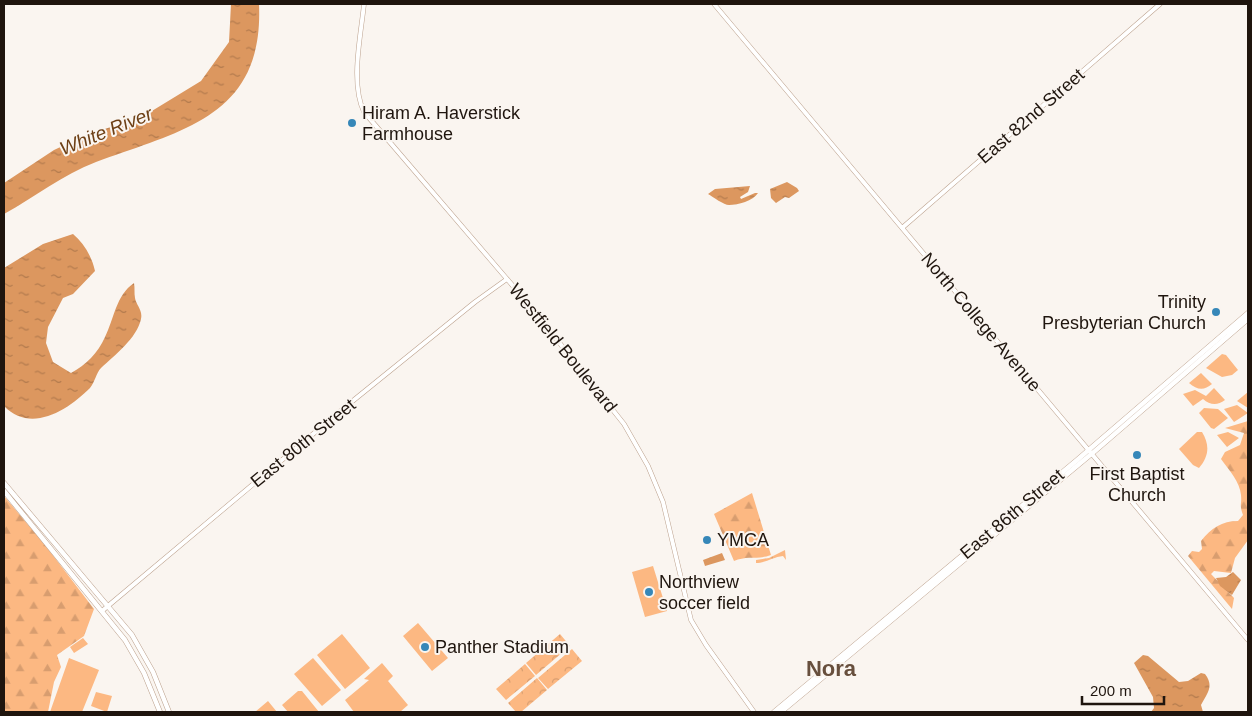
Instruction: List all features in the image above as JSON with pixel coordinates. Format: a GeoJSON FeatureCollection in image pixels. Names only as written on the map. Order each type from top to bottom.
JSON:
{"type":"FeatureCollection","features":[{"type":"Feature","properties":{"kind":"main road","name":"East 86th Street"},"geometry":{"type":"LineString","coordinates":[[774,712],[1090,452],[1248,313]]}},
{"type":"Feature","properties":{"kind":"main road","name":"East 86th Street"},"geometry":{"type":"LineString","coordinates":[[782,712],[1248,320]]}},
{"type":"Feature","properties":{"kind":"main road"},"geometry":{"type":"LineString","coordinates":[[4,483],[108,606],[140,647],[157,680],[169,712]]}},
{"type":"Feature","properties":{"kind":"main road"},"geometry":{"type":"LineString","coordinates":[[4,491],[102,611],[138,661],[160,712]]}},
{"type":"Feature","properties":{"kind":"street","name":"Westfield Boulevard"},"geometry":{"type":"LineString","coordinates":[[364,4],[357,85],[363,110],[383,136],[507,279],[612,408],[636,444],[654,480],[665,509],[692,620],[706,645],[754,712]]}},
{"type":"Feature","properties":{"kind":"street","name":"North College Avenue"},"geometry":{"type":"LineString","coordinates":[[714,4],[1248,640]]}},
{"type":"Feature","properties":{"kind":"street","name":"East 82nd Street"},"geometry":{"type":"LineString","coordinates":[[902,228],[1160,4]]}},
{"type":"Feature","properties":{"kind":"street","name":"East 80th Street"},"geometry":{"type":"LineString","coordinates":[[102,611],[352,402],[473,303],[507,279]]}},
{"type":"Feature","properties":{"kind":"green space"},"geometry":{"type":"Polygon","coordinates":[[[1222,354],[1226,355],[1238,370],[1232,375],[1222,377],[1206,368],[1222,354]]]}},
{"type":"Feature","properties":{"kind":"green space"},"geometry":{"type":"Polygon","coordinates":[[[1201,373],[1212,384],[1203,389],[1189,383],[1201,373]]]}},
{"type":"Feature","properties":{"kind":"green space"},"geometry":{"type":"Polygon","coordinates":[[[1214,388],[1225,400],[1214,404],[1208,403],[1203,399],[1193,406],[1183,394],[1195,390],[1206,396],[1214,388]]]}},
{"type":"Feature","properties":{"kind":"green space"},"geometry":{"type":"Polygon","coordinates":[[[1248,392],[1248,408],[1237,401],[1248,392]]]}},
{"type":"Feature","properties":{"kind":"green space"},"geometry":{"type":"Polygon","coordinates":[[[1237,405],[1248,413],[1234,422],[1224,409],[1237,405]]]}},
{"type":"Feature","properties":{"kind":"green space"},"geometry":{"type":"Polygon","coordinates":[[[1204,408],[1218,409],[1228,418],[1214,429],[1211,428],[1199,413],[1204,408]]]}},
{"type":"Feature","properties":{"kind":"green space"},"geometry":{"type":"Polygon","coordinates":[[[1248,421],[1248,540],[1235,558],[1231,573],[1214,571],[1211,574],[1234,598],[1232,609],[1188,556],[1192,551],[1199,552],[1202,549],[1201,541],[1213,529],[1227,522],[1238,521],[1243,515],[1239,485],[1221,459],[1225,452],[1240,445],[1244,433],[1225,428],[1248,421]]]}},
{"type":"Feature","properties":{"kind":"green space"},"geometry":{"type":"Polygon","coordinates":[[[1197,432],[1202,432],[1207,446],[1205,459],[1199,468],[1193,465],[1179,449],[1197,432]]]}},
{"type":"Feature","properties":{"kind":"green space"},"geometry":{"type":"Polygon","coordinates":[[[1228,432],[1239,438],[1227,447],[1217,435],[1228,432]]]}},
{"type":"Feature","properties":{"kind":"green space"},"geometry":{"type":"Polygon","coordinates":[[[752,493],[771,555],[743,558],[734,561],[714,514],[752,493]]]}},
{"type":"Feature","properties":{"kind":"green space"},"geometry":{"type":"Polygon","coordinates":[[[4,496],[45,545],[94,609],[84,636],[57,655],[61,667],[54,682],[48,712],[4,712],[4,496]]]}},
{"type":"Feature","properties":{"kind":"green space"},"geometry":{"type":"Polygon","coordinates":[[[785,550],[786,560],[783,556],[756,563],[756,560],[769,558],[785,550]]]}},
{"type":"Feature","properties":{"kind":"green space","name":"Northview soccer field"},"geometry":{"type":"Polygon","coordinates":[[[653,566],[667,611],[645,617],[632,572],[653,566]]]}},
{"type":"Feature","properties":{"kind":"green space","name":"Panther Stadium"},"geometry":{"type":"Polygon","coordinates":[[[418,623],[448,658],[432,671],[403,636],[418,623]]]}},
{"type":"Feature","properties":{"kind":"green space"},"geometry":{"type":"Polygon","coordinates":[[[342,634],[370,668],[345,689],[317,655],[342,634]]]}},
{"type":"Feature","properties":{"kind":"green space"},"geometry":{"type":"Polygon","coordinates":[[[560,634],[570,646],[536,675],[526,663],[560,634]]]}},
{"type":"Feature","properties":{"kind":"green space"},"geometry":{"type":"Polygon","coordinates":[[[83,638],[88,644],[74,653],[70,647],[83,638]]]}},
{"type":"Feature","properties":{"kind":"green space"},"geometry":{"type":"Polygon","coordinates":[[[572,649],[582,661],[548,689],[538,678],[572,649]]]}},
{"type":"Feature","properties":{"kind":"green space"},"geometry":{"type":"Polygon","coordinates":[[[69,658],[99,670],[82,712],[50,712],[69,658]]]}},
{"type":"Feature","properties":{"kind":"green space"},"geometry":{"type":"Polygon","coordinates":[[[313,658],[341,690],[322,706],[294,674],[313,658]]]}},
{"type":"Feature","properties":{"kind":"green space"},"geometry":{"type":"Polygon","coordinates":[[[382,663],[393,676],[388,681],[408,705],[400,712],[354,712],[345,700],[369,680],[364,679],[382,663]]]}},
{"type":"Feature","properties":{"kind":"green space"},"geometry":{"type":"Polygon","coordinates":[[[525,664],[535,676],[506,700],[496,689],[525,664]]]}},
{"type":"Feature","properties":{"kind":"green space"},"geometry":{"type":"Polygon","coordinates":[[[537,678],[547,690],[521,712],[516,712],[508,703],[537,678]]]}},
{"type":"Feature","properties":{"kind":"green space"},"geometry":{"type":"Polygon","coordinates":[[[298,691],[302,691],[319,712],[288,712],[282,705],[298,691]]]}},
{"type":"Feature","properties":{"kind":"green space"},"geometry":{"type":"Polygon","coordinates":[[[96,692],[112,696],[107,712],[91,706],[96,692]]]}},
{"type":"Feature","properties":{"kind":"green space"},"geometry":{"type":"Polygon","coordinates":[[[268,701],[277,712],[255,712],[268,701]]]}},
{"type":"Feature","properties":{"kind":"water","name":"White River"},"geometry":{"type":"Polygon","coordinates":[[[231,4],[259,4],[257,42],[248,72],[232,95],[212,113],[187,128],[84,167],[4,214],[4,183],[54,150],[86,135],[142,117],[201,81],[229,42],[231,4]]]}},
{"type":"Feature","properties":{"kind":"water"},"geometry":{"type":"Polygon","coordinates":[[[787,182],[799,191],[789,198],[785,197],[776,203],[771,198],[770,189],[787,182]]]}},
{"type":"Feature","properties":{"kind":"water"},"geometry":{"type":"Polygon","coordinates":[[[750,186],[748,192],[740,197],[741,199],[758,193],[756,196],[737,204],[727,205],[708,194],[715,189],[750,186]]]}},
{"type":"Feature","properties":{"kind":"water"},"geometry":{"type":"Polygon","coordinates":[[[73,234],[87,251],[95,271],[73,294],[63,298],[48,327],[46,343],[53,362],[71,373],[91,358],[102,343],[123,294],[134,283],[135,298],[141,313],[141,319],[135,333],[119,352],[101,368],[92,386],[81,396],[60,411],[49,416],[26,418],[15,414],[4,406],[4,268],[43,244],[73,234]]]}},
{"type":"Feature","properties":{"kind":"water"},"geometry":{"type":"Polygon","coordinates":[[[722,553],[725,560],[705,566],[703,560],[722,553]]]}},
{"type":"Feature","properties":{"kind":"water"},"geometry":{"type":"Polygon","coordinates":[[[1233,572],[1241,580],[1232,595],[1220,586],[1216,578],[1226,577],[1233,572]]]}},
{"type":"Feature","properties":{"kind":"water"},"geometry":{"type":"Polygon","coordinates":[[[1143,655],[1148,656],[1179,682],[1188,681],[1201,673],[1205,674],[1210,686],[1201,705],[1203,712],[1151,712],[1154,708],[1153,697],[1134,663],[1143,655]]]}},
{"type":"Feature","properties":{"kind":"place","name":"Hiram A. Haverstick Farmhouse"},"geometry":{"type":"Point","coordinates":[352,123]}},
{"type":"Feature","properties":{"kind":"place","name":"Trinity Presbyterian Church"},"geometry":{"type":"Point","coordinates":[1216,312]}},
{"type":"Feature","properties":{"kind":"place","name":"First Baptist Church"},"geometry":{"type":"Point","coordinates":[1137,455]}},
{"type":"Feature","properties":{"kind":"place","name":"YMCA"},"geometry":{"type":"Point","coordinates":[707,540]}},
{"type":"Feature","properties":{"kind":"place","name":"Northview soccer field"},"geometry":{"type":"Point","coordinates":[649,592]}},
{"type":"Feature","properties":{"kind":"place","name":"Panther Stadium"},"geometry":{"type":"Point","coordinates":[425,647]}},
{"type":"Feature","properties":{"kind":"district","name":"Nora"},"geometry":{"type":"Point","coordinates":[831,668]}}]}
